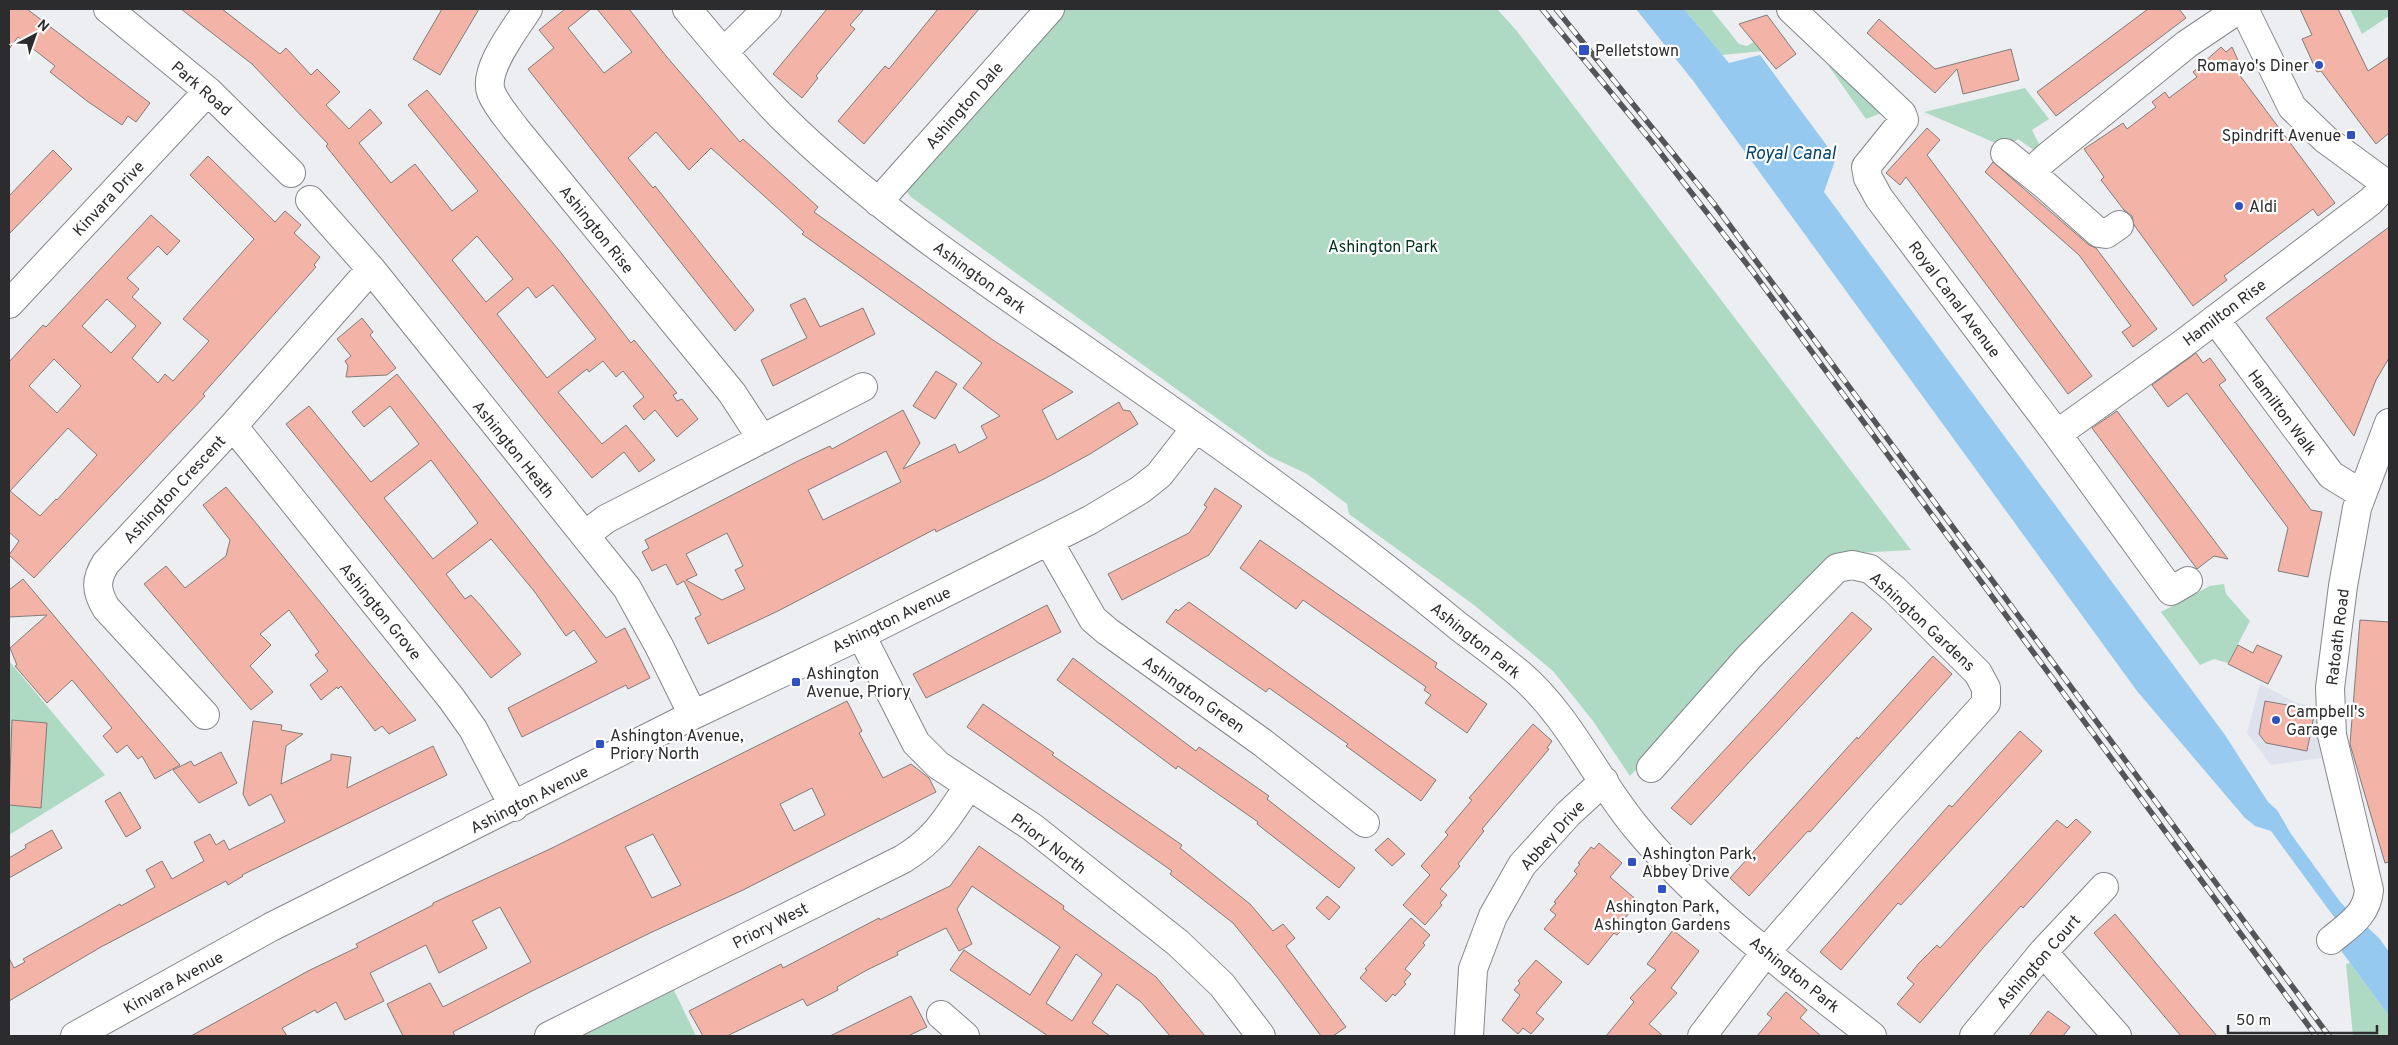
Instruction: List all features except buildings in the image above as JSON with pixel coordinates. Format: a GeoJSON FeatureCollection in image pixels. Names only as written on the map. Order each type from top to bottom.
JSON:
{"type":"FeatureCollection","features":[{"type":"Feature","properties":{"kind":"street","name":"Park Road"},"geometry":{"type":"LineString","coordinates":[[108,9],[208,91],[291,173]]}},
{"type":"Feature","properties":{"kind":"street","name":"Ashington Rise"},"geometry":{"type":"LineString","coordinates":[[528,9],[494,63],[489,78],[491,91],[495,99],[515,128],[732,393],[762,439]]}},
{"type":"Feature","properties":{"kind":"street","name":"Ashington Park"},"geometry":{"type":"LineString","coordinates":[[687,9],[783,117],[878,202],[975,274],[1269,481],[1392,572],[1520,675],[1543,697],[1562,720],[1633,824],[1676,872],[1765,953],[1872,1036]]}},
{"type":"Feature","properties":{"kind":"street"},"geometry":{"type":"LineString","coordinates":[[724,52],[767,9]]}},
{"type":"Feature","properties":{"kind":"street","name":"Ashington Dale"},"geometry":{"type":"LineString","coordinates":[[878,202],[1050,9]]}},
{"type":"Feature","properties":{"kind":"street","name":"Royal Canal Avenue"},"geometry":{"type":"LineString","coordinates":[[1791,9],[1902,114],[1904,120],[1868,161],[1866,167],[1868,178],[1879,198],[2057,434],[2171,591],[2188,581]]}},
{"type":"Feature","properties":{"kind":"street"},"geometry":{"type":"LineString","coordinates":[[2030,173],[2187,44],[2239,9]]}},
{"type":"Feature","properties":{"kind":"street"},"geometry":{"type":"LineString","coordinates":[[2244,9],[2292,107],[2325,139],[2385,171]]}},
{"type":"Feature","properties":{"kind":"street","name":"Kinvara Drive"},"geometry":{"type":"LineString","coordinates":[[9,304],[208,91]]}},
{"type":"Feature","properties":{"kind":"street"},"geometry":{"type":"LineString","coordinates":[[2005,153],[2099,234],[2106,234],[2119,225]]}},
{"type":"Feature","properties":{"kind":"street","name":"Hamilton Rise"},"geometry":{"type":"LineString","coordinates":[[2057,434],[2371,201],[2385,171]]}},
{"type":"Feature","properties":{"kind":"street","name":"Ashington Heath"},"geometry":{"type":"LineString","coordinates":[[310,200],[371,269],[627,588],[645,618],[693,716]]}},
{"type":"Feature","properties":{"kind":"street","name":"Ashington Crescent"},"geometry":{"type":"LineString","coordinates":[[205,715],[106,608],[99,595],[97,586],[99,573],[106,563],[233,426],[371,269]]}},
{"type":"Feature","properties":{"kind":"street","name":"Hamilton Walk"},"geometry":{"type":"LineString","coordinates":[[2214,319],[2331,476],[2362,494]]}},
{"type":"Feature","properties":{"kind":"street"},"geometry":{"type":"LineString","coordinates":[[585,535],[606,519],[863,386]]}},
{"type":"Feature","properties":{"kind":"street","name":"Ratoath Road"},"geometry":{"type":"LineString","coordinates":[[2332,940],[2363,912],[2368,902],[2369,890],[2332,735],[2330,688],[2343,586],[2357,508],[2389,423]]}},
{"type":"Feature","properties":{"kind":"street","name":"Ashington Grove"},"geometry":{"type":"LineString","coordinates":[[233,426],[451,698],[473,729],[514,807]]}},
{"type":"Feature","properties":{"kind":"street","name":"Ashington Avenue"},"geometry":{"type":"LineString","coordinates":[[271,927],[693,716],[1049,542],[1140,490],[1159,475],[1194,429]]}},
{"type":"Feature","properties":{"kind":"street","name":"Ashington Green"},"geometry":{"type":"LineString","coordinates":[[1049,542],[1093,619],[1106,631],[1263,743],[1365,824]]}},
{"type":"Feature","properties":{"kind":"street","name":"Ashington Gardens"},"geometry":{"type":"LineString","coordinates":[[1651,768],[1749,657],[1837,568],[1852,565],[1870,569],[1895,590],[1978,673],[1986,688],[1986,703],[1883,817],[1765,953],[1702,1036]]}},
{"type":"Feature","properties":{"kind":"street","name":"Priory North"},"geometry":{"type":"LineString","coordinates":[[861,635],[916,743],[938,764],[968,787],[1032,827],[1178,943],[1222,985],[1261,1036]]}},
{"type":"Feature","properties":{"kind":"street","name":"Abbey Drive"},"geometry":{"type":"LineString","coordinates":[[1469,1036],[1473,969],[1493,916],[1522,865],[1568,814],[1604,781]]}},
{"type":"Feature","properties":{"kind":"street","name":"Priory West"},"geometry":{"type":"LineString","coordinates":[[549,1036],[903,859],[922,847],[936,834],[968,787]]}},
{"type":"Feature","properties":{"kind":"street","name":"Ashington Court"},"geometry":{"type":"LineString","coordinates":[[1974,1036],[2043,952],[2104,887]]}},
{"type":"Feature","properties":{"kind":"street","name":"Kinvara Avenue"},"geometry":{"type":"LineString","coordinates":[[75,1036],[271,927]]}},
{"type":"Feature","properties":{"kind":"street"},"geometry":{"type":"LineString","coordinates":[[2043,952],[2117,1036]]}},
{"type":"Feature","properties":{"kind":"street"},"geometry":{"type":"LineString","coordinates":[[941,1014],[965,1036]]}},
{"type":"Feature","properties":{"kind":"shaded area"},"geometry":{"type":"Polygon","coordinates":[[[2260,684],[2297,703],[2320,707],[2321,758],[2271,765],[2247,733],[2260,684]]]}},
{"type":"Feature","properties":{"kind":"green space","name":"Ashington Park"},"geometry":{"type":"Polygon","coordinates":[[[1063,9],[1497,9],[1516,30],[1911,550],[1837,554],[1630,776],[1593,721],[1553,671],[1474,605],[1349,514],[1347,504],[1307,474],[1269,456],[911,197],[907,192],[911,182],[1063,9]]]}},
{"type":"Feature","properties":{"kind":"green space"},"geometry":{"type":"Polygon","coordinates":[[[1684,9],[1711,9],[1739,44],[1747,46],[1755,41],[1763,51],[1722,55],[1684,9]]]}},
{"type":"Feature","properties":{"kind":"green space"},"geometry":{"type":"Polygon","coordinates":[[[2350,9],[2389,9],[2389,16],[2362,34],[2350,9]]]}},
{"type":"Feature","properties":{"kind":"green space"},"geometry":{"type":"Polygon","coordinates":[[[1804,31],[1889,110],[1866,119],[1804,31]]]}},
{"type":"Feature","properties":{"kind":"green space"},"geometry":{"type":"Polygon","coordinates":[[[2025,88],[2049,119],[2032,130],[2040,146],[2035,151],[2018,139],[2007,148],[1924,112],[2025,88]]]}},
{"type":"Feature","properties":{"kind":"green space"},"geometry":{"type":"Polygon","coordinates":[[[2224,584],[2226,594],[2250,621],[2228,663],[2214,659],[2200,665],[2161,612],[2210,586],[2224,584]]]}},
{"type":"Feature","properties":{"kind":"green space"},"geometry":{"type":"Polygon","coordinates":[[[9,661],[105,775],[9,835],[9,661]]]}},
{"type":"Feature","properties":{"kind":"green space"},"geometry":{"type":"Polygon","coordinates":[[[2350,963],[2389,1016],[2389,1036],[2353,1036],[2346,964],[2350,963]]]}},
{"type":"Feature","properties":{"kind":"green space"},"geometry":{"type":"Polygon","coordinates":[[[672,986],[696,1036],[570,1036],[672,986]]]}},
{"type":"Feature","properties":{"kind":"water","name":"Royal Canal"},"geometry":{"type":"Polygon","coordinates":[[[1636,9],[1684,9],[1729,63],[1760,55],[1836,158],[1824,192],[2225,735],[2268,802],[2277,810],[2291,834],[2341,903],[2379,938],[2389,952],[2389,1016],[2342,952],[2334,917],[2271,831],[2255,826],[2245,818],[2137,691],[1694,82],[1636,9]]]}},
{"type":"Feature","properties":{"kind":"railway"},"geometry":{"type":"LineString","coordinates":[[1542,9],[1652,142],[1753,272],[2316,1036]]}},
{"type":"Feature","properties":{"kind":"railway"},"geometry":{"type":"LineString","coordinates":[[1556,9],[1714,204],[2329,1036]]}},
{"type":"Feature","properties":{"kind":"place","name":"Pelletstown"},"geometry":{"type":"Point","coordinates":[1584,50]}},
{"type":"Feature","properties":{"kind":"place","name":"Romayo's Diner"},"geometry":{"type":"Point","coordinates":[2319,65]}},
{"type":"Feature","properties":{"kind":"place","name":"Spindrift Avenue"},"geometry":{"type":"Point","coordinates":[2351,135]}},
{"type":"Feature","properties":{"kind":"place","name":"Aldi"},"geometry":{"type":"Point","coordinates":[2239,206]}},
{"type":"Feature","properties":{"kind":"place","name":"Ashington Avenue, Priory"},"geometry":{"type":"Point","coordinates":[796,682]}},
{"type":"Feature","properties":{"kind":"place","name":"Campbell's Garage"},"geometry":{"type":"Point","coordinates":[2276,720]}},
{"type":"Feature","properties":{"kind":"place","name":"Ashington Avenue, Priory North"},"geometry":{"type":"Point","coordinates":[600,744]}},
{"type":"Feature","properties":{"kind":"place","name":"Ashington Park, Abbey Drive"},"geometry":{"type":"Point","coordinates":[1632,862]}},
{"type":"Feature","properties":{"kind":"place","name":"Ashington Park, Ashington Gardens"},"geometry":{"type":"Point","coordinates":[1662,889]}}]}
